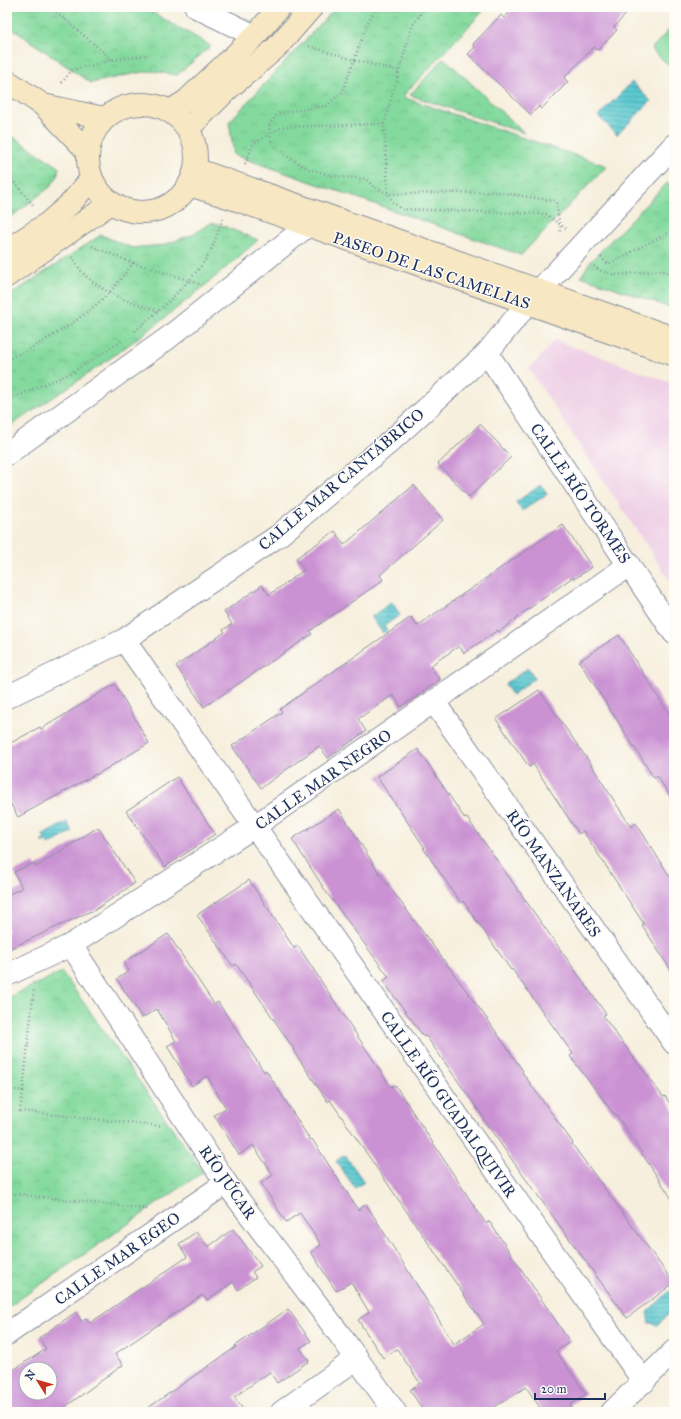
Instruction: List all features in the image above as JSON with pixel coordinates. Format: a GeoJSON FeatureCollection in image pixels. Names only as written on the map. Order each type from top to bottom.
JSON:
{"type":"FeatureCollection","features":[{"type":"Feature","properties":{"kind":"street"},"geometry":{"type":"LineString","coordinates":[[170,110],[186,101],[255,36],[280,7]]}},
{"type":"Feature","properties":{"kind":"street"},"geometry":{"type":"LineString","coordinates":[[188,129],[227,90],[276,48],[312,7]]}},
{"type":"Feature","properties":{"kind":"street"},"geometry":{"type":"LineString","coordinates":[[206,9],[255,36]]}},
{"type":"Feature","properties":{"kind":"street"},"geometry":{"type":"LineString","coordinates":[[7,81],[43,105],[87,151]]}},
{"type":"Feature","properties":{"kind":"street"},"geometry":{"type":"LineString","coordinates":[[138,103],[154,104],[170,110],[181,119],[188,129],[193,139],[196,151],[192,177],[181,196],[171,204],[155,211],[138,212],[124,210],[111,204],[100,193],[91,179],[87,166],[87,151],[91,138],[96,128],[104,118],[113,111],[138,103]]}},
{"type":"Feature","properties":{"kind":"street"},"geometry":{"type":"LineString","coordinates":[[43,105],[104,118]]}},
{"type":"Feature","properties":{"kind":"street","name":"CALLE MAR CANTÁBRICO"},"geometry":{"type":"LineString","coordinates":[[7,697],[124,640],[278,536],[391,441],[487,353],[534,297],[587,252],[674,145]]}},
{"type":"Feature","properties":{"kind":"street","name":"PASEO DE LAS CAMELIAS"},"geometry":{"type":"LineString","coordinates":[[192,177],[534,297],[674,355]]}},
{"type":"Feature","properties":{"kind":"street"},"geometry":{"type":"LineString","coordinates":[[7,250],[48,223],[71,203],[91,179]]}},
{"type":"Feature","properties":{"kind":"street","name":"PASEO DE LAS CAMELIAS"},"geometry":{"type":"LineString","coordinates":[[234,191],[307,226],[534,297],[674,338]]}},
{"type":"Feature","properties":{"kind":"street"},"geometry":{"type":"LineString","coordinates":[[7,276],[67,233],[111,204]]}},
{"type":"Feature","properties":{"kind":"street"},"geometry":{"type":"LineString","coordinates":[[7,454],[168,338],[307,226]]}},
{"type":"Feature","properties":{"kind":"street","name":"CALLE RÍO TORMES"},"geometry":{"type":"LineString","coordinates":[[487,353],[674,633]]}},
{"type":"Feature","properties":{"kind":"street","name":"CALLE MAR NEGRO"},"geometry":{"type":"LineString","coordinates":[[7,975],[71,945],[255,826],[629,565]]}},
{"type":"Feature","properties":{"kind":"street","name":"CALLE RÍO GUADALQUIVIR"},"geometry":{"type":"LineString","coordinates":[[124,640],[644,1382]]}},
{"type":"Feature","properties":{"kind":"street","name":"RÍO MANZANARES"},"geometry":{"type":"LineString","coordinates":[[434,702],[674,1043]]}},
{"type":"Feature","properties":{"kind":"street","name":"RÍO JÚCAR"},"geometry":{"type":"LineString","coordinates":[[71,945],[226,1183],[396,1412]]}},
{"type":"Feature","properties":{"kind":"street","name":"CALLE MAR EGEO"},"geometry":{"type":"LineString","coordinates":[[7,1334],[226,1183]]}},
{"type":"Feature","properties":{"kind":"street"},"geometry":{"type":"LineString","coordinates":[[612,1412],[674,1351]]}},
{"type":"Feature","properties":{"kind":"street"},"geometry":{"type":"LineString","coordinates":[[282,1412],[357,1358]]}},
{"type":"Feature","properties":{"kind":"path"},"geometry":{"type":"LineString","coordinates":[[50,7],[113,60]]}},
{"type":"Feature","properties":{"kind":"path"},"geometry":{"type":"LineString","coordinates":[[376,7],[366,24],[343,91],[326,106],[279,113],[269,124],[271,142],[286,156],[309,169],[334,176],[366,179],[374,187],[388,194],[496,192],[556,201],[562,239]]}},
{"type":"Feature","properties":{"kind":"path"},"geometry":{"type":"LineString","coordinates":[[425,7],[412,26],[384,124],[388,194],[392,201],[401,209],[546,214],[560,224],[587,252],[599,270],[615,275],[661,270],[674,275]]}},
{"type":"Feature","properties":{"kind":"path"},"geometry":{"type":"LineString","coordinates":[[287,36],[302,43],[354,60],[399,71]]}},
{"type":"Feature","properties":{"kind":"path"},"geometry":{"type":"LineString","coordinates":[[43,105],[72,70],[113,60],[149,54]]}},
{"type":"Feature","properties":{"kind":"path"},"geometry":{"type":"LineString","coordinates":[[133,333],[159,311],[202,265],[214,244],[254,143],[282,128],[384,124]]}},
{"type":"Feature","properties":{"kind":"path"},"geometry":{"type":"LineString","coordinates":[[587,252],[608,264],[674,230]]}},
{"type":"Feature","properties":{"kind":"path"},"geometry":{"type":"LineString","coordinates":[[67,233],[97,249],[133,263],[189,280],[223,294]]}},
{"type":"Feature","properties":{"kind":"path"},"geometry":{"type":"LineString","coordinates":[[7,359],[43,341],[82,316],[110,292],[133,263]]}},
{"type":"Feature","properties":{"kind":"path"},"geometry":{"type":"LineString","coordinates":[[7,400],[72,373],[127,337]]}},
{"type":"Feature","properties":{"kind":"path"},"geometry":{"type":"LineString","coordinates":[[37,961],[20,1111],[191,1129]]}},
{"type":"Feature","properties":{"kind":"path"},"geometry":{"type":"LineString","coordinates":[[7,1089],[23,1091]]}},
{"type":"Feature","properties":{"kind":"path"},"geometry":{"type":"LineString","coordinates":[[7,1193],[181,1213]]}},
{"type":"Feature","properties":{"kind":"shaded area"},"geometry":{"type":"Polygon","coordinates":[[[555,340],[674,384],[674,587],[529,369],[555,340]]]}},
{"type":"Feature","properties":{"kind":"green space"},"geometry":{"type":"Polygon","coordinates":[[[7,7],[143,7],[211,46],[177,75],[153,71],[91,83],[7,25],[7,7]]]}},
{"type":"Feature","properties":{"kind":"green space"},"geometry":{"type":"Polygon","coordinates":[[[336,7],[487,7],[402,97],[607,166],[521,255],[234,155],[229,122],[336,7]]]}},
{"type":"Feature","properties":{"kind":"green space"},"geometry":{"type":"Polygon","coordinates":[[[674,25],[674,70],[651,49],[674,25]]]}},
{"type":"Feature","properties":{"kind":"green space"},"geometry":{"type":"Polygon","coordinates":[[[444,58],[524,133],[410,95],[444,58]]]}},
{"type":"Feature","properties":{"kind":"green space"},"geometry":{"type":"Polygon","coordinates":[[[7,133],[59,167],[57,177],[50,187],[7,220],[7,133]]]}},
{"type":"Feature","properties":{"kind":"green space"},"geometry":{"type":"Polygon","coordinates":[[[667,183],[674,186],[674,309],[581,276],[590,262],[667,183]]]}},
{"type":"Feature","properties":{"kind":"green space"},"geometry":{"type":"Polygon","coordinates":[[[211,223],[221,225],[258,240],[153,327],[89,373],[7,428],[7,297],[101,235],[132,248],[164,245],[191,235],[211,223]]]}},
{"type":"Feature","properties":{"kind":"green space"},"geometry":{"type":"Polygon","coordinates":[[[62,972],[203,1172],[7,1308],[7,998],[62,972]]]}},
{"type":"Feature","properties":{"kind":"water"},"geometry":{"type":"Polygon","coordinates":[[[632,82],[651,101],[617,135],[598,116],[632,82]]]}},
{"type":"Feature","properties":{"kind":"water"},"geometry":{"type":"Polygon","coordinates":[[[541,485],[547,494],[522,511],[516,502],[541,485]]]}},
{"type":"Feature","properties":{"kind":"water"},"geometry":{"type":"Polygon","coordinates":[[[392,602],[400,615],[384,626],[387,630],[383,633],[371,617],[392,602]]]}},
{"type":"Feature","properties":{"kind":"water"},"geometry":{"type":"Polygon","coordinates":[[[528,668],[535,678],[512,695],[505,684],[528,668]]]}},
{"type":"Feature","properties":{"kind":"water"},"geometry":{"type":"Polygon","coordinates":[[[67,822],[72,832],[48,845],[47,842],[41,842],[45,839],[43,835],[67,822]]]}},
{"type":"Feature","properties":{"kind":"water"},"geometry":{"type":"Polygon","coordinates":[[[345,1155],[364,1182],[355,1188],[336,1161],[345,1155]]]}},
{"type":"Feature","properties":{"kind":"water"},"geometry":{"type":"Polygon","coordinates":[[[670,1291],[674,1294],[674,1308],[657,1326],[654,1323],[649,1323],[647,1312],[670,1291]]]}},
{"type":"Feature","properties":{"kind":"building"},"geometry":{"type":"Polygon","coordinates":[[[515,7],[633,7],[614,27],[617,30],[598,50],[594,47],[564,78],[568,82],[541,109],[539,106],[531,115],[468,54],[475,47],[473,44],[501,15],[504,18],[515,7]]]}},
{"type":"Feature","properties":{"kind":"building"},"geometry":{"type":"Polygon","coordinates":[[[480,424],[511,457],[469,497],[438,464],[480,424]]]}},
{"type":"Feature","properties":{"kind":"building"},"geometry":{"type":"Polygon","coordinates":[[[414,485],[443,520],[380,575],[383,580],[310,631],[312,634],[204,707],[176,666],[225,632],[223,630],[232,624],[224,612],[262,585],[269,595],[304,570],[296,558],[335,531],[344,545],[414,485]]]}},
{"type":"Feature","properties":{"kind":"building"},"geometry":{"type":"Polygon","coordinates":[[[563,525],[592,567],[574,579],[573,577],[499,632],[498,630],[464,653],[459,646],[430,666],[440,680],[401,707],[393,695],[358,719],[366,731],[328,758],[319,746],[261,788],[232,746],[282,712],[280,709],[411,617],[417,626],[563,525]]]}},
{"type":"Feature","properties":{"kind":"building"},"geometry":{"type":"Polygon","coordinates":[[[619,635],[674,722],[674,802],[657,776],[654,778],[579,661],[619,635]]]}},
{"type":"Feature","properties":{"kind":"building"},"geometry":{"type":"Polygon","coordinates":[[[115,684],[149,743],[96,775],[18,817],[7,797],[7,745],[40,727],[41,729],[115,684]]]}},
{"type":"Feature","properties":{"kind":"building"},"geometry":{"type":"Polygon","coordinates":[[[539,690],[588,760],[631,827],[636,823],[674,883],[674,975],[642,925],[644,924],[583,831],[579,834],[533,764],[529,767],[496,719],[539,690]]]}},
{"type":"Feature","properties":{"kind":"building"},"geometry":{"type":"Polygon","coordinates":[[[418,749],[465,819],[467,818],[606,1014],[603,1016],[663,1097],[665,1096],[674,1110],[674,1202],[615,1113],[614,1114],[570,1056],[573,1054],[512,969],[511,970],[463,901],[461,903],[377,777],[418,749]]]}},
{"type":"Feature","properties":{"kind":"building"},"geometry":{"type":"Polygon","coordinates":[[[177,777],[215,834],[165,867],[126,811],[177,777]]]}},
{"type":"Feature","properties":{"kind":"building"},"geometry":{"type":"Polygon","coordinates":[[[339,809],[377,870],[485,1016],[523,1071],[522,1072],[573,1143],[572,1144],[674,1283],[627,1318],[525,1178],[426,1036],[424,1037],[383,981],[389,977],[327,893],[292,839],[339,809]]]}},
{"type":"Feature","properties":{"kind":"building"},"geometry":{"type":"Polygon","coordinates":[[[98,827],[135,883],[92,912],[91,911],[7,950],[7,895],[22,888],[14,872],[34,863],[36,867],[98,827]]]}},
{"type":"Feature","properties":{"kind":"building"},"geometry":{"type":"Polygon","coordinates":[[[249,880],[294,948],[298,946],[391,1087],[395,1085],[486,1224],[489,1221],[570,1342],[556,1351],[586,1394],[570,1405],[575,1412],[543,1412],[526,1387],[487,1412],[424,1412],[410,1390],[420,1383],[397,1349],[383,1358],[358,1320],[369,1312],[351,1282],[336,1291],[311,1252],[321,1245],[300,1213],[286,1222],[261,1183],[273,1175],[253,1145],[239,1155],[214,1115],[226,1108],[207,1076],[192,1086],[167,1046],[176,1041],[157,1009],[142,1018],[117,979],[129,971],[124,962],[168,934],[214,1004],[218,1002],[264,1072],[266,1070],[310,1140],[312,1139],[358,1210],[366,1204],[454,1344],[484,1324],[330,1100],[328,1102],[236,964],[233,966],[197,915],[249,880]]]}},
{"type":"Feature","properties":{"kind":"building"},"geometry":{"type":"Polygon","coordinates":[[[233,1229],[261,1266],[252,1272],[256,1277],[238,1290],[233,1282],[207,1300],[202,1295],[115,1354],[123,1365],[58,1412],[7,1412],[7,1374],[18,1367],[18,1401],[58,1401],[58,1361],[27,1361],[46,1349],[39,1338],[76,1312],[82,1322],[86,1318],[90,1323],[187,1257],[179,1244],[196,1232],[208,1247],[233,1229]]]}},
{"type":"Feature","properties":{"kind":"building"},"geometry":{"type":"Polygon","coordinates":[[[288,1309],[311,1341],[300,1348],[309,1361],[277,1383],[270,1372],[234,1397],[245,1412],[142,1412],[236,1347],[235,1346],[288,1309]]]}}]}
